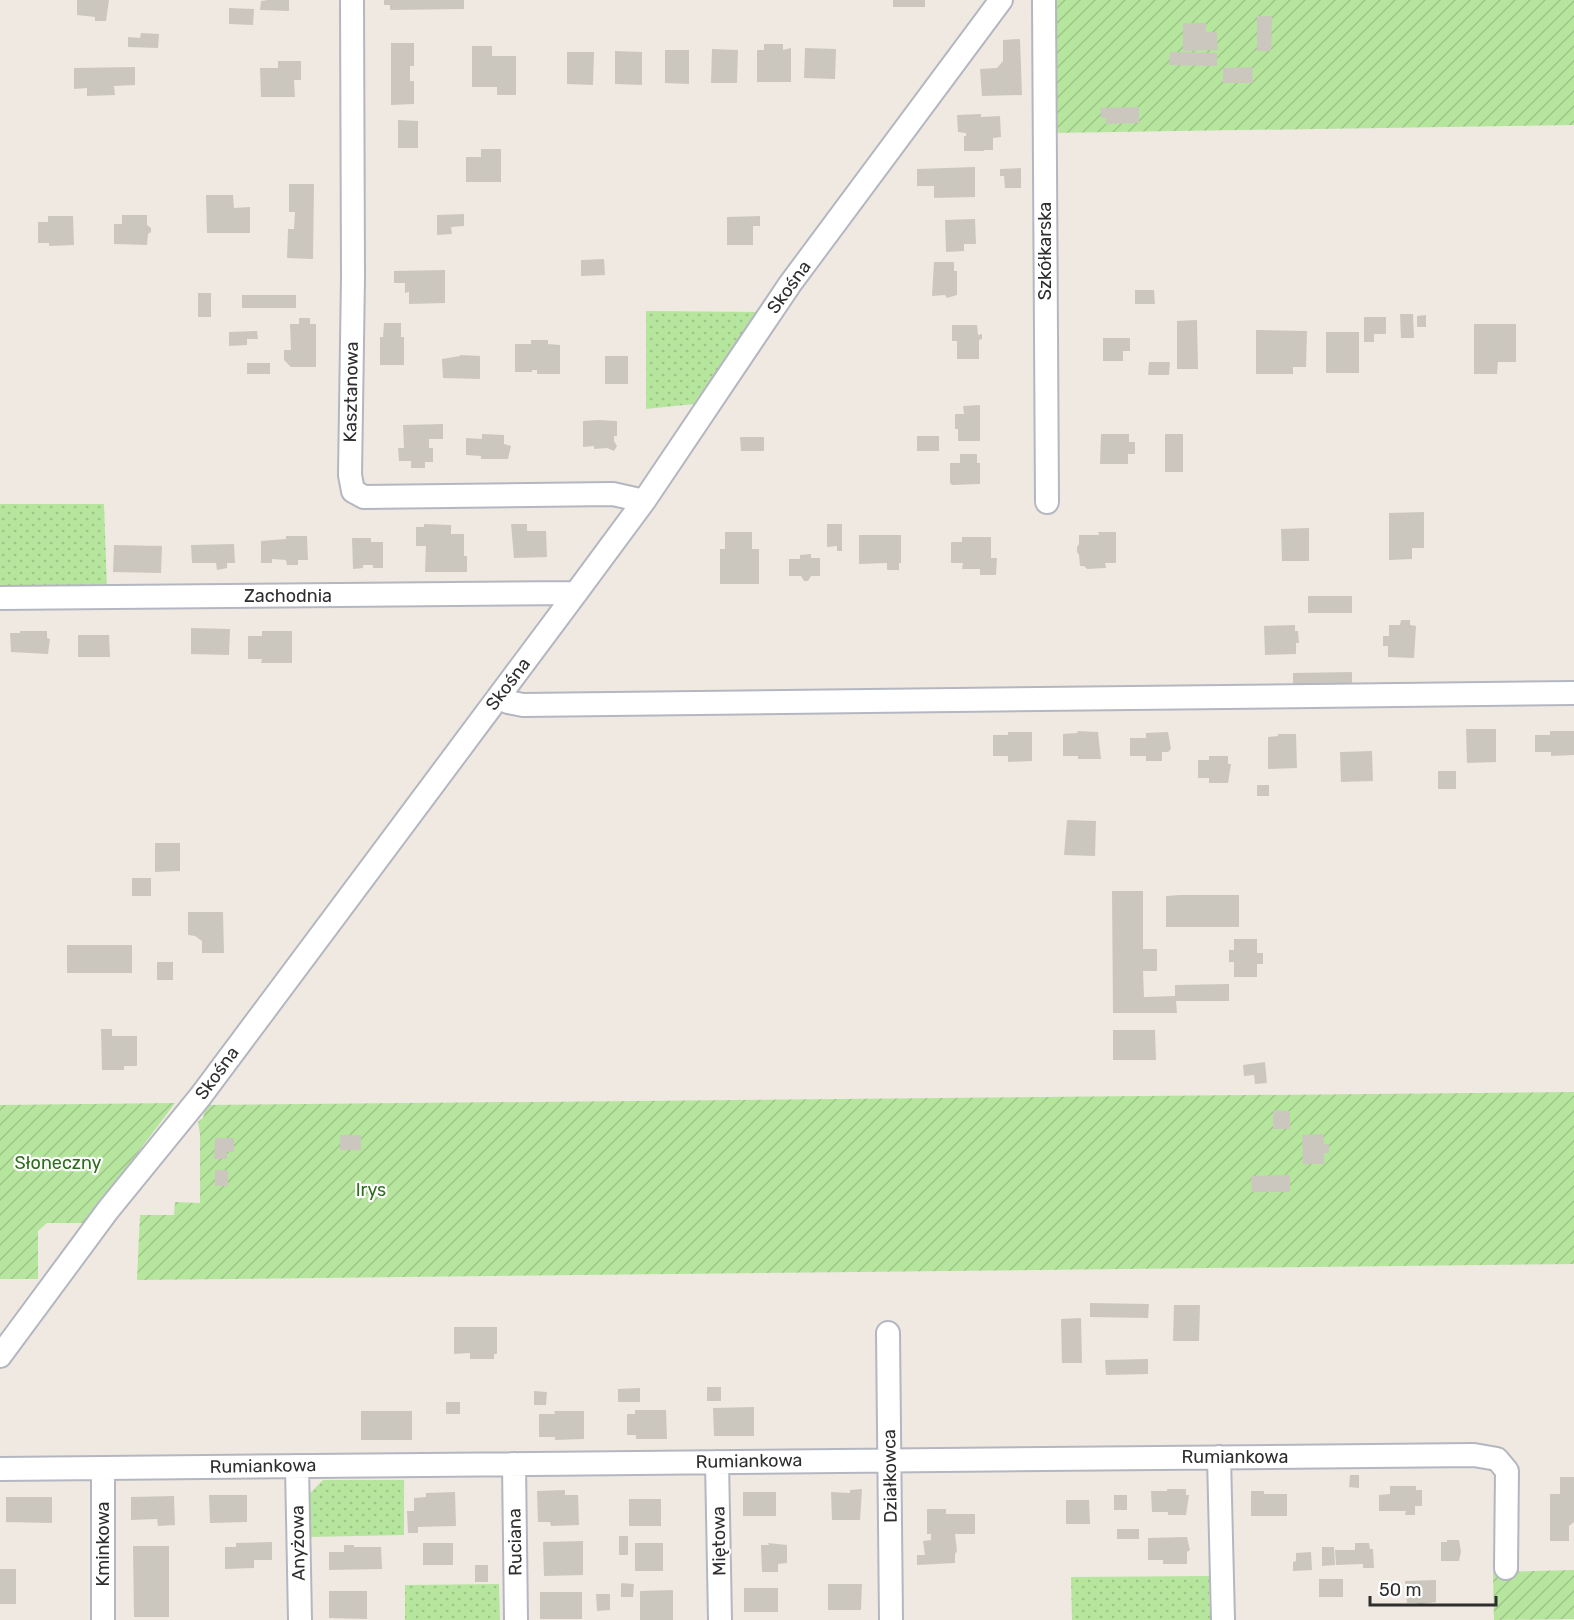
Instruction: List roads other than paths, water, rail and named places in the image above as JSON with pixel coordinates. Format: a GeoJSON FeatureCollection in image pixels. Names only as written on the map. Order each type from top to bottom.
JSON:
{"type":"FeatureCollection","features":[{"type":"Feature","properties":{"kind":"street","name":"Kasztanowa"},"geometry":{"type":"LineString","coordinates":[[352,0],[353,289],[350,475],[353,491],[364,497],[613,494],[644,501]]}},
{"type":"Feature","properties":{"kind":"street","name":"Skośna"},"geometry":{"type":"LineString","coordinates":[[0,1356],[108,1209],[200,1097],[644,501],[790,284],[1001,0]]}},
{"type":"Feature","properties":{"kind":"street","name":"Szkółkarska"},"geometry":{"type":"LineString","coordinates":[[1044,0],[1047,502]]}},
{"type":"Feature","properties":{"kind":"street","name":"Zachodnia"},"geometry":{"type":"LineString","coordinates":[[0,598],[576,593]]}},
{"type":"Feature","properties":{"kind":"street"},"geometry":{"type":"LineString","coordinates":[[499,696],[508,702],[535,705],[1574,693]]}},
{"type":"Feature","properties":{"kind":"street","name":"Działkowca"},"geometry":{"type":"LineString","coordinates":[[888,1333],[891,1620]]}},
{"type":"Feature","properties":{"kind":"street","name":"Rumiankowa"},"geometry":{"type":"LineString","coordinates":[[0,1469],[1474,1455],[1497,1460],[1507,1471],[1506,1568]]}},
{"type":"Feature","properties":{"kind":"street"},"geometry":{"type":"LineString","coordinates":[[1219,1457],[1223,1620]]}},
{"type":"Feature","properties":{"kind":"street","name":"Miętowa"},"geometry":{"type":"LineString","coordinates":[[717,1461],[720,1620]]}},
{"type":"Feature","properties":{"kind":"street","name":"Ruciana"},"geometry":{"type":"LineString","coordinates":[[514,1464],[516,1620]]}},
{"type":"Feature","properties":{"kind":"street","name":"Anyżowa"},"geometry":{"type":"LineString","coordinates":[[297,1466],[300,1620]]}},
{"type":"Feature","properties":{"kind":"street","name":"Kminkowa"},"geometry":{"type":"LineString","coordinates":[[103,1468],[103,1620]]}},
{"type":"Feature","properties":{"kind":"park label","name":"Słoneczny"},"geometry":{"type":"Point","coordinates":[58,1163]}},
{"type":"Feature","properties":{"kind":"park label","name":"Irys"},"geometry":{"type":"Point","coordinates":[371,1190]}}]}
